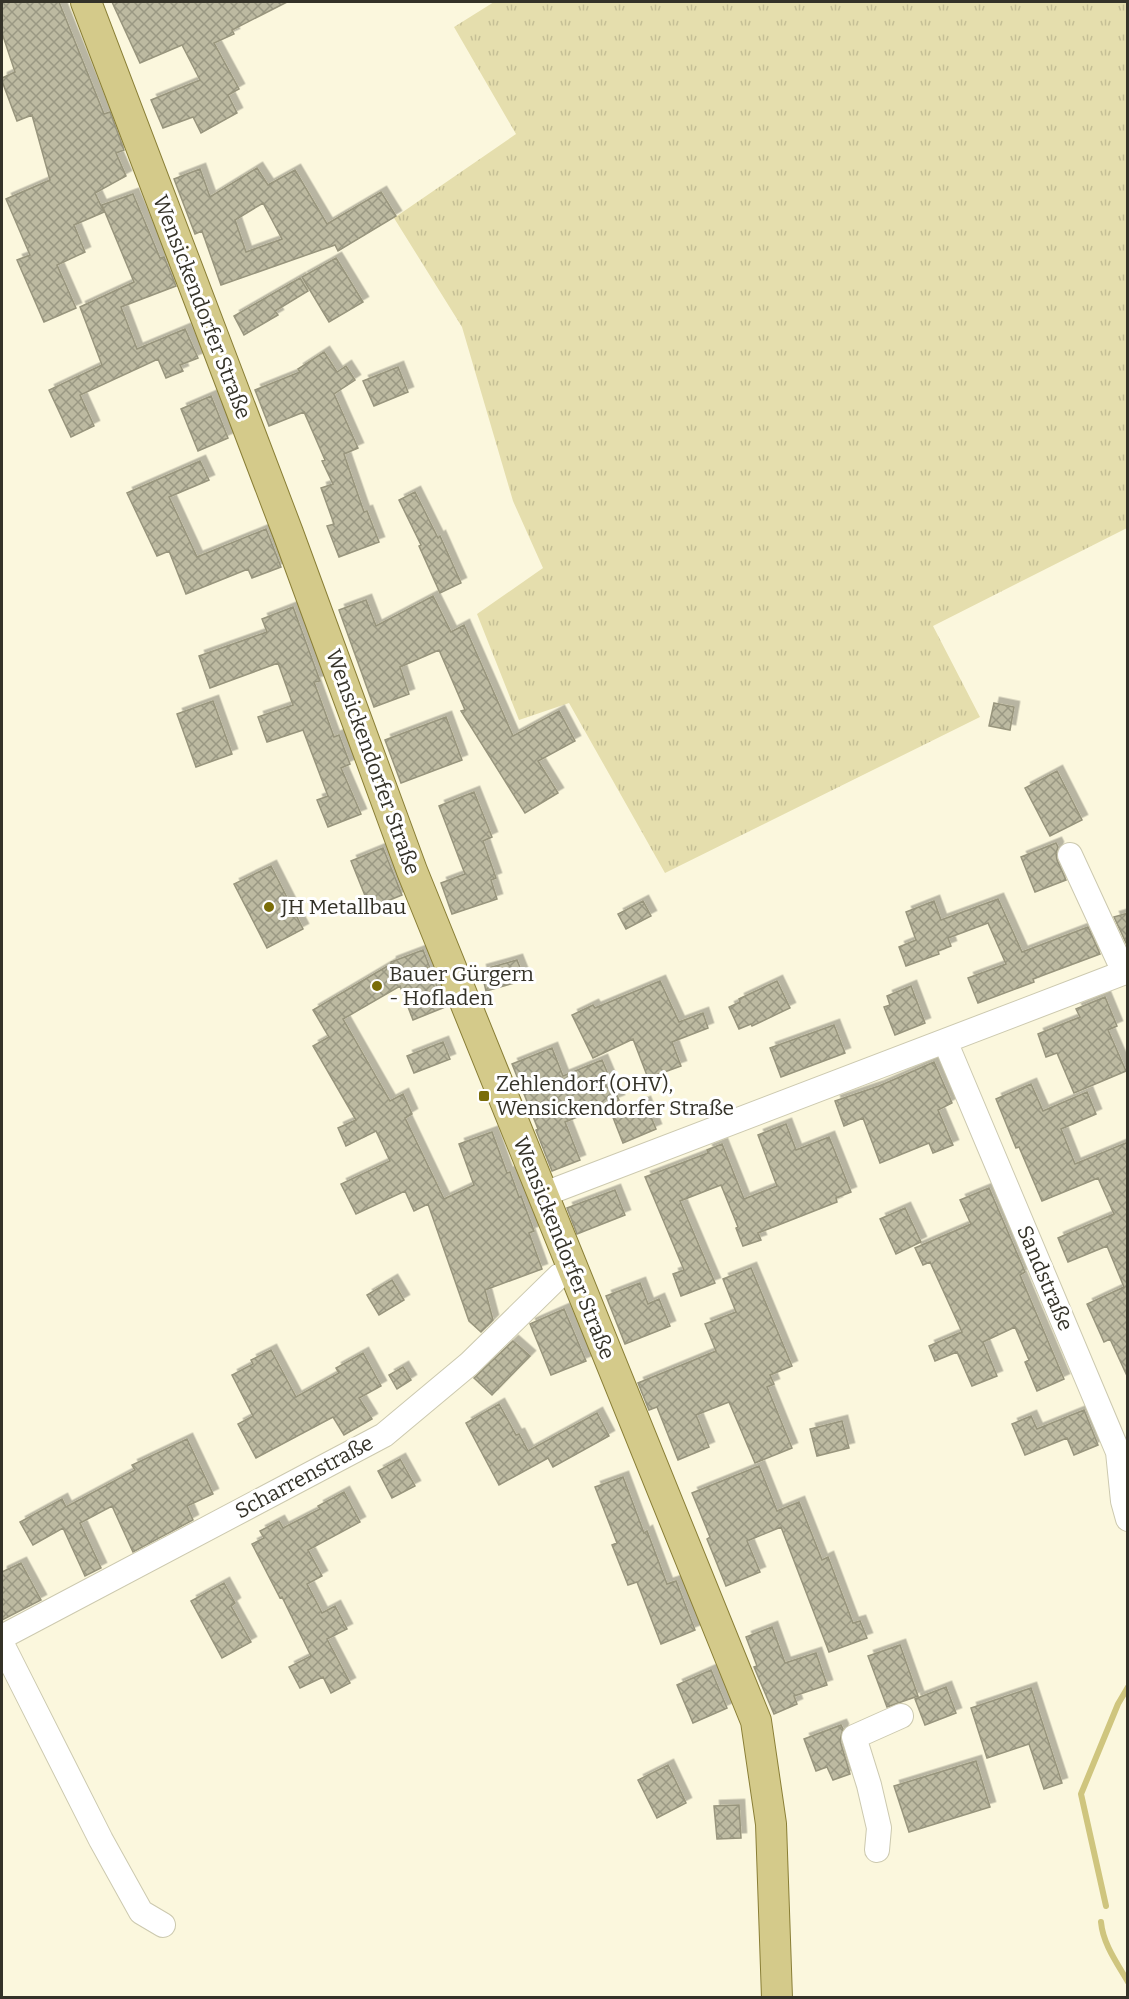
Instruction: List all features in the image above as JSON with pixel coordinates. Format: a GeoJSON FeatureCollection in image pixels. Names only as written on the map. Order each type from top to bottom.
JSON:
{"type":"FeatureCollection","features":[{"type":"Feature","properties":{"kind":"main road","name":"Wensickendorfer Straße"},"geometry":{"type":"LineString","coordinates":[[86,2],[288,533],[412,871],[756,1720],[771,1824],[777,1998]]}},
{"type":"Feature","properties":{"kind":"street"},"geometry":{"type":"LineString","coordinates":[[542,1195],[1126,972],[1070,855]]}},
{"type":"Feature","properties":{"kind":"street","name":"Sandstraße"},"geometry":{"type":"LineString","coordinates":[[945,1041],[1118,1452],[1123,1501],[1128,1519]]}},
{"type":"Feature","properties":{"kind":"street","name":"Scharrenstraße"},"geometry":{"type":"LineString","coordinates":[[2,1637],[384,1435],[469,1365],[559,1276],[573,1270]]}},
{"type":"Feature","properties":{"kind":"street"},"geometry":{"type":"LineString","coordinates":[[2,1644],[96,1831],[141,1912],[163,1925]]}},
{"type":"Feature","properties":{"kind":"street"},"geometry":{"type":"LineString","coordinates":[[877,1850],[879,1828],[870,1785],[854,1737],[901,1716]]}},
{"type":"Feature","properties":{"kind":"green space"},"geometry":{"type":"Polygon","coordinates":[[[494,2],[1127,2],[1127,528],[933,626],[980,717],[665,873],[569,703],[519,720],[477,614],[543,568],[513,501],[462,327],[394,218],[516,134],[454,27],[494,2]]]}},
{"type":"Feature","properties":{"kind":"building"},"geometry":{"type":"Polygon","coordinates":[[[2,2],[59,2],[104,114],[110,112],[124,150],[116,153],[126,176],[95,193],[104,212],[74,225],[85,252],[57,265],[76,308],[44,322],[17,260],[30,255],[6,199],[50,180],[32,115],[17,121],[2,81],[2,78],[15,72],[2,33],[2,2]]]}},
{"type":"Feature","properties":{"kind":"building"},"geometry":{"type":"Polygon","coordinates":[[[112,2],[287,2],[232,30],[234,34],[214,43],[239,89],[228,95],[237,113],[201,133],[193,117],[163,128],[151,100],[200,80],[182,45],[140,63],[112,2]]]}},
{"type":"Feature","properties":{"kind":"building"},"geometry":{"type":"Polygon","coordinates":[[[257,168],[268,185],[295,170],[327,224],[381,192],[396,216],[338,251],[335,245],[221,285],[202,231],[195,234],[174,179],[200,169],[210,197],[257,168]],[[263,203],[235,220],[246,252],[282,239],[263,203]]]}},
{"type":"Feature","properties":{"kind":"building"},"geometry":{"type":"Polygon","coordinates":[[[133,194],[160,258],[164,257],[176,286],[121,307],[137,349],[185,329],[198,358],[180,365],[183,371],[166,378],[158,359],[80,395],[94,426],[71,437],[49,390],[102,365],[80,307],[134,282],[102,205],[133,194]]]}},
{"type":"Feature","properties":{"kind":"building"},"geometry":{"type":"Polygon","coordinates":[[[336,258],[363,302],[329,322],[302,277],[336,258]]]}},
{"type":"Feature","properties":{"kind":"building"},"geometry":{"type":"Polygon","coordinates":[[[300,278],[308,291],[275,311],[278,315],[244,335],[234,316],[300,278]]]}},
{"type":"Feature","properties":{"kind":"building"},"geometry":{"type":"Polygon","coordinates":[[[324,352],[337,372],[346,366],[355,380],[334,394],[358,448],[344,454],[364,512],[367,511],[379,542],[339,557],[327,526],[334,524],[321,488],[333,484],[304,412],[269,426],[255,390],[300,372],[298,369],[324,352]]]}},
{"type":"Feature","properties":{"kind":"building"},"geometry":{"type":"Polygon","coordinates":[[[398,367],[408,392],[374,406],[363,381],[398,367]]]}},
{"type":"Feature","properties":{"kind":"building"},"geometry":{"type":"Polygon","coordinates":[[[211,396],[228,438],[198,451],[181,409],[211,396]]]}},
{"type":"Feature","properties":{"kind":"building"},"geometry":{"type":"Polygon","coordinates":[[[200,461],[209,480],[169,497],[197,557],[266,529],[281,567],[252,578],[248,569],[186,594],[169,551],[157,556],[127,493],[200,461]]]}},
{"type":"Feature","properties":{"kind":"building"},"geometry":{"type":"Polygon","coordinates":[[[415,492],[438,538],[440,536],[461,583],[440,593],[419,546],[421,545],[399,500],[415,492]]]}},
{"type":"Feature","properties":{"kind":"building"},"geometry":{"type":"Polygon","coordinates":[[[433,596],[451,632],[464,625],[513,736],[559,711],[575,741],[538,761],[558,793],[525,813],[461,711],[465,710],[439,650],[400,667],[409,694],[374,707],[339,610],[366,600],[376,626],[433,596]]]}},
{"type":"Feature","properties":{"kind":"building"},"geometry":{"type":"Polygon","coordinates":[[[293,607],[320,681],[314,682],[334,737],[339,735],[350,764],[341,768],[361,814],[328,827],[317,800],[328,796],[303,730],[267,742],[258,717],[293,705],[278,663],[210,688],[199,656],[267,632],[262,619],[293,607]]]}},
{"type":"Feature","properties":{"kind":"building"},"geometry":{"type":"Polygon","coordinates":[[[213,701],[232,754],[196,767],[177,714],[213,701]]]}},
{"type":"Feature","properties":{"kind":"building"},"geometry":{"type":"Polygon","coordinates":[[[994,703],[1014,707],[1010,730],[989,726],[994,703]]]}},
{"type":"Feature","properties":{"kind":"building"},"geometry":{"type":"Polygon","coordinates":[[[446,717],[462,760],[401,783],[385,740],[446,717]]]}},
{"type":"Feature","properties":{"kind":"building"},"geometry":{"type":"Polygon","coordinates":[[[1057,771],[1082,820],[1050,836],[1025,788],[1057,771]]]}},
{"type":"Feature","properties":{"kind":"building"},"geometry":{"type":"Polygon","coordinates":[[[474,792],[492,837],[483,841],[496,878],[491,880],[497,899],[452,914],[441,883],[465,874],[439,806],[474,792]]]}},
{"type":"Feature","properties":{"kind":"building"},"geometry":{"type":"Polygon","coordinates":[[[1056,843],[1057,860],[1066,880],[1035,892],[1021,857],[1056,843]]]}},
{"type":"Feature","properties":{"kind":"building"},"geometry":{"type":"Polygon","coordinates":[[[383,848],[402,895],[370,908],[351,861],[383,848]]]}},
{"type":"Feature","properties":{"kind":"building","name":"JH Metallbau"},"geometry":{"type":"Polygon","coordinates":[[[271,866],[303,929],[267,948],[234,884],[271,866]]]}},
{"type":"Feature","properties":{"kind":"building"},"geometry":{"type":"Polygon","coordinates":[[[998,899],[1022,952],[1088,927],[1100,954],[978,1003],[968,978],[1006,964],[988,923],[948,938],[951,946],[938,951],[939,954],[906,966],[899,947],[916,940],[906,912],[934,901],[941,920],[998,899]]]}},
{"type":"Feature","properties":{"kind":"building"},"geometry":{"type":"Polygon","coordinates":[[[643,901],[651,916],[626,929],[618,914],[643,901]]]}},
{"type":"Feature","properties":{"kind":"building"},"geometry":{"type":"Polygon","coordinates":[[[1128,913],[1128,944],[1127,945],[1114,917],[1128,913]]]}},
{"type":"Feature","properties":{"kind":"building"},"geometry":{"type":"Polygon","coordinates":[[[423,950],[445,1007],[413,1020],[400,986],[343,1019],[390,1101],[403,1094],[412,1114],[405,1118],[444,1199],[474,1185],[459,1144],[492,1132],[507,1173],[510,1172],[519,1197],[521,1196],[534,1231],[529,1233],[542,1269],[485,1290],[493,1320],[481,1332],[469,1321],[428,1204],[414,1211],[405,1191],[356,1214],[341,1184],[390,1161],[376,1131],[346,1146],[338,1128],[356,1120],[313,1046],[329,1037],[313,1010],[391,962],[423,950]]]}},
{"type":"Feature","properties":{"kind":"building"},"geometry":{"type":"Polygon","coordinates":[[[517,960],[525,980],[486,991],[481,970],[517,960]]]}},
{"type":"Feature","properties":{"kind":"building"},"geometry":{"type":"Polygon","coordinates":[[[660,981],[679,1022],[703,1013],[708,1028],[672,1042],[681,1066],[648,1078],[633,1039],[593,1058],[572,1015],[660,981]]]}},
{"type":"Feature","properties":{"kind":"building"},"geometry":{"type":"Polygon","coordinates":[[[777,981],[790,1008],[752,1026],[751,1024],[739,1029],[729,1007],[740,1002],[739,999],[777,981]]]}},
{"type":"Feature","properties":{"kind":"building"},"geometry":{"type":"Polygon","coordinates":[[[911,986],[925,1023],[895,1035],[884,1007],[890,1005],[887,996],[911,986]]]}},
{"type":"Feature","properties":{"kind":"building"},"geometry":{"type":"Polygon","coordinates":[[[1105,997],[1117,1026],[1108,1030],[1126,1071],[1074,1093],[1057,1053],[1046,1057],[1038,1034],[1080,1017],[1076,1009],[1105,997]]]}},
{"type":"Feature","properties":{"kind":"building"},"geometry":{"type":"Polygon","coordinates":[[[834,1025],[845,1053],[781,1077],[770,1048],[834,1025]]]}},
{"type":"Feature","properties":{"kind":"building"},"geometry":{"type":"Polygon","coordinates":[[[443,1042],[450,1059],[414,1073],[407,1056],[443,1042]]]}},
{"type":"Feature","properties":{"kind":"building"},"geometry":{"type":"Polygon","coordinates":[[[552,1048],[563,1076],[602,1060],[619,1100],[565,1122],[580,1160],[552,1171],[512,1064],[552,1048]]]}},
{"type":"Feature","properties":{"kind":"building"},"geometry":{"type":"Polygon","coordinates":[[[934,1062],[952,1103],[938,1110],[953,1145],[933,1153],[929,1143],[880,1163],[863,1118],[844,1126],[835,1101],[879,1086],[934,1062]]]}},
{"type":"Feature","properties":{"kind":"building"},"geometry":{"type":"Polygon","coordinates":[[[1031,1084],[1043,1111],[1087,1092],[1096,1114],[1061,1129],[1075,1164],[1128,1142],[1128,1378],[1110,1339],[1104,1342],[1087,1304],[1124,1287],[1107,1246],[1068,1262],[1058,1238],[1114,1214],[1098,1178],[1042,1201],[1019,1147],[1016,1148],[996,1099],[1031,1084]]]}},
{"type":"Feature","properties":{"kind":"building"},"geometry":{"type":"Polygon","coordinates":[[[645,1102],[656,1129],[623,1143],[612,1115],[645,1102]]]}},
{"type":"Feature","properties":{"kind":"building"},"geometry":{"type":"Polygon","coordinates":[[[786,1124],[796,1150],[829,1137],[851,1192],[836,1198],[837,1202],[758,1233],[761,1240],[743,1246],[721,1185],[680,1201],[715,1283],[681,1296],[673,1274],[684,1270],[645,1177],[708,1153],[707,1150],[722,1144],[744,1199],[777,1186],[758,1135],[786,1124]]]}},
{"type":"Feature","properties":{"kind":"building"},"geometry":{"type":"Polygon","coordinates":[[[989,1188],[1025,1272],[1020,1275],[1064,1379],[1037,1391],[1025,1362],[1029,1360],[1015,1327],[983,1342],[997,1376],[972,1386],[957,1352],[935,1361],[929,1346],[962,1332],[930,1262],[923,1265],[915,1248],[971,1224],[960,1200],[989,1188]]]}},
{"type":"Feature","properties":{"kind":"building"},"geometry":{"type":"Polygon","coordinates":[[[615,1190],[625,1215],[577,1234],[567,1208],[615,1190]]]}},
{"type":"Feature","properties":{"kind":"building"},"geometry":{"type":"Polygon","coordinates":[[[905,1208],[921,1242],[896,1254],[880,1219],[905,1208]]]}},
{"type":"Feature","properties":{"kind":"building"},"geometry":{"type":"Polygon","coordinates":[[[751,1268],[792,1366],[770,1375],[774,1384],[767,1387],[792,1448],[755,1463],[729,1402],[696,1415],[709,1447],[678,1460],[657,1407],[649,1410],[638,1383],[716,1351],[705,1324],[736,1312],[723,1279],[751,1268]]]}},
{"type":"Feature","properties":{"kind":"building"},"geometry":{"type":"Polygon","coordinates":[[[392,1280],[404,1300],[379,1315],[367,1295],[392,1280]]]}},
{"type":"Feature","properties":{"kind":"building"},"geometry":{"type":"Polygon","coordinates":[[[640,1283],[648,1304],[659,1299],[670,1326],[625,1344],[606,1296],[640,1283]]]}},
{"type":"Feature","properties":{"kind":"building"},"geometry":{"type":"Polygon","coordinates":[[[564,1309],[586,1361],[551,1375],[530,1324],[564,1309]]]}},
{"type":"Feature","properties":{"kind":"building"},"geometry":{"type":"Polygon","coordinates":[[[513,1341],[530,1356],[492,1395],[474,1378],[513,1341]]]}},
{"type":"Feature","properties":{"kind":"building"},"geometry":{"type":"Polygon","coordinates":[[[271,1350],[296,1397],[339,1373],[336,1368],[363,1353],[381,1386],[359,1398],[372,1419],[344,1435],[333,1417],[256,1458],[238,1424],[253,1416],[232,1375],[253,1364],[251,1360],[271,1350]]]}},
{"type":"Feature","properties":{"kind":"building"},"geometry":{"type":"Polygon","coordinates":[[[403,1367],[411,1380],[397,1389],[389,1375],[403,1367]]]}},
{"type":"Feature","properties":{"kind":"building"},"geometry":{"type":"Polygon","coordinates":[[[499,1404],[516,1435],[519,1434],[528,1451],[597,1413],[609,1436],[553,1467],[548,1458],[499,1485],[466,1423],[499,1404]]]}},
{"type":"Feature","properties":{"kind":"building"},"geometry":{"type":"Polygon","coordinates":[[[1084,1410],[1098,1445],[1074,1455],[1067,1438],[1025,1455],[1012,1424],[1031,1416],[1037,1429],[1084,1410]]]}},
{"type":"Feature","properties":{"kind":"building"},"geometry":{"type":"Polygon","coordinates":[[[842,1421],[849,1448],[817,1456],[810,1429],[842,1421]]]}},
{"type":"Feature","properties":{"kind":"building"},"geometry":{"type":"Polygon","coordinates":[[[187,1439],[213,1494],[187,1506],[193,1520],[133,1552],[112,1506],[80,1523],[101,1568],[85,1576],[63,1528],[33,1545],[20,1522],[62,1499],[66,1507],[135,1470],[132,1465],[187,1439]]]}},
{"type":"Feature","properties":{"kind":"building"},"geometry":{"type":"Polygon","coordinates":[[[400,1459],[415,1486],[392,1498],[378,1471],[400,1459]]]}},
{"type":"Feature","properties":{"kind":"building"},"geometry":{"type":"Polygon","coordinates":[[[759,1466],[777,1511],[799,1502],[822,1560],[828,1557],[853,1623],[860,1621],[867,1638],[829,1652],[781,1527],[747,1541],[760,1572],[726,1586],[692,1493],[759,1466]]]}},
{"type":"Feature","properties":{"kind":"building"},"geometry":{"type":"Polygon","coordinates":[[[623,1477],[644,1533],[647,1531],[667,1584],[676,1581],[695,1630],[661,1644],[637,1582],[628,1585],[612,1545],[617,1543],[595,1487],[623,1477]]]}},
{"type":"Feature","properties":{"kind":"building"},"geometry":{"type":"Polygon","coordinates":[[[344,1492],[360,1522],[308,1550],[322,1576],[307,1584],[322,1613],[335,1606],[347,1629],[327,1639],[350,1683],[331,1693],[323,1677],[300,1688],[289,1667],[311,1656],[282,1597],[280,1598],[252,1544],[264,1538],[260,1531],[279,1521],[283,1528],[320,1509],[318,1506],[344,1492]]]}},
{"type":"Feature","properties":{"kind":"building"},"geometry":{"type":"Polygon","coordinates":[[[21,1563],[41,1600],[2,1620],[2,1572],[21,1563]]]}},
{"type":"Feature","properties":{"kind":"building"},"geometry":{"type":"Polygon","coordinates":[[[224,1583],[235,1603],[231,1606],[251,1642],[222,1658],[191,1601],[224,1583]]]}},
{"type":"Feature","properties":{"kind":"building"},"geometry":{"type":"Polygon","coordinates":[[[772,1627],[785,1663],[816,1653],[827,1685],[794,1696],[797,1704],[774,1714],[754,1667],[757,1666],[746,1637],[772,1627]]]}},
{"type":"Feature","properties":{"kind":"building"},"geometry":{"type":"Polygon","coordinates":[[[900,1645],[918,1696],[887,1707],[868,1656],[900,1645]]]}},
{"type":"Feature","properties":{"kind":"building"},"geometry":{"type":"Polygon","coordinates":[[[711,1670],[727,1708],[693,1723],[677,1685],[711,1670]]]}},
{"type":"Feature","properties":{"kind":"building"},"geometry":{"type":"Polygon","coordinates":[[[946,1687],[956,1713],[925,1725],[915,1699],[946,1687]]]}},
{"type":"Feature","properties":{"kind":"building"},"geometry":{"type":"Polygon","coordinates":[[[1031,1688],[1062,1783],[1044,1789],[1029,1744],[987,1758],[971,1708],[1031,1688]]]}},
{"type":"Feature","properties":{"kind":"building"},"geometry":{"type":"Polygon","coordinates":[[[841,1725],[843,1729],[840,1741],[850,1774],[833,1780],[827,1767],[816,1771],[804,1739],[841,1725]]]}},
{"type":"Feature","properties":{"kind":"building"},"geometry":{"type":"Polygon","coordinates":[[[976,1761],[990,1807],[909,1832],[894,1786],[976,1761]]]}},
{"type":"Feature","properties":{"kind":"building"},"geometry":{"type":"Polygon","coordinates":[[[668,1765],[686,1803],[657,1818],[638,1780],[668,1765]]]}},
{"type":"Feature","properties":{"kind":"building"},"geometry":{"type":"Polygon","coordinates":[[[739,1805],[741,1838],[717,1839],[714,1806],[739,1805]]]}},
{"type":"Feature","properties":{"kind":"waterway"},"geometry":{"type":"LineString","coordinates":[[1106,1906],[1081,1794],[1118,1704],[1128,1687]]}},
{"type":"Feature","properties":{"kind":"waterway"},"geometry":{"type":"LineString","coordinates":[[1101,1922],[1108,1946],[1128,1982]]}},
{"type":"Feature","properties":{"kind":"place","name":"JH Metallbau"},"geometry":{"type":"Point","coordinates":[269,907]}},
{"type":"Feature","properties":{"kind":"place","name":"Bauer Gürgern - Hofladen"},"geometry":{"type":"Point","coordinates":[377,986]}},
{"type":"Feature","properties":{"kind":"place","name":"Zehlendorf (OHV), Wensickendorfer Straße"},"geometry":{"type":"Point","coordinates":[484,1096]}}]}
